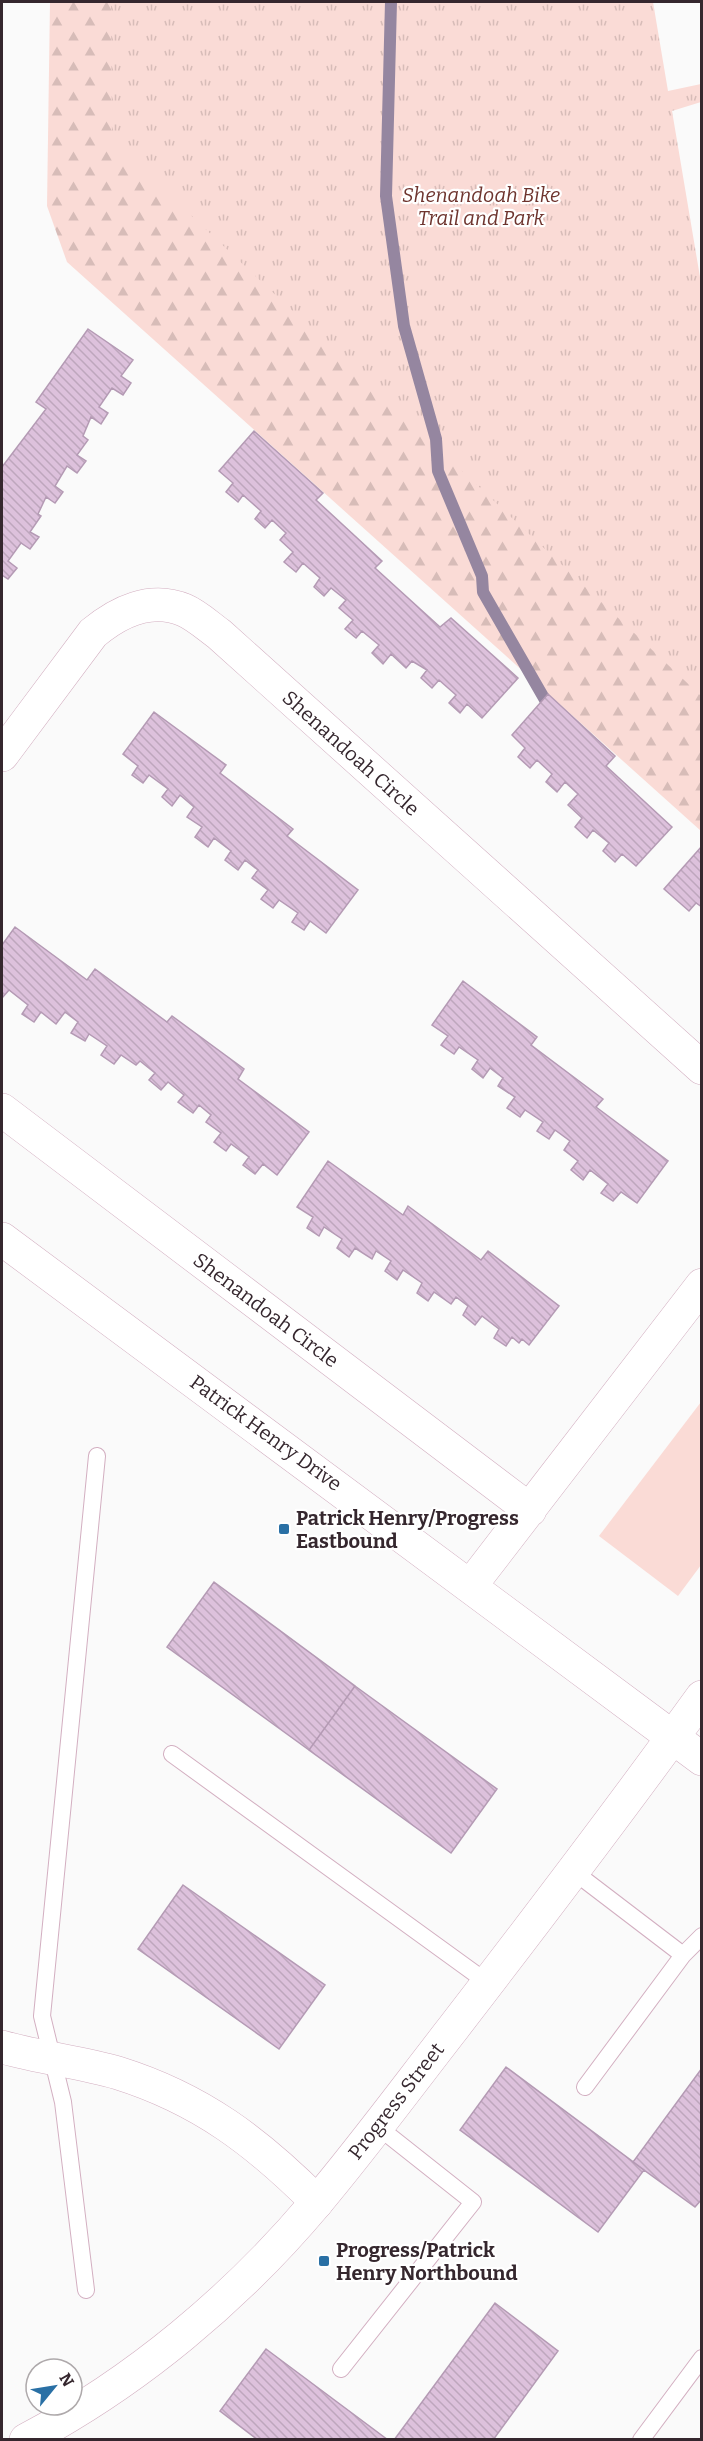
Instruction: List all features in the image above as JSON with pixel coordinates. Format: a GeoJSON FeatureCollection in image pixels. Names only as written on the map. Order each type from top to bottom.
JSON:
{"type":"FeatureCollection","features":[{"type":"Feature","properties":{"kind":"street","name":"Shenandoah Circle"},"geometry":{"type":"LineString","coordinates":[[2,754],[87,641],[102,625],[117,615],[138,607],[157,605],[185,610],[228,642],[702,1068]]}},
{"type":"Feature","properties":{"kind":"street","name":"Shenandoah Circle"},"geometry":{"type":"LineString","coordinates":[[2,1110],[530,1510]]}},
{"type":"Feature","properties":{"kind":"street","name":"Patrick Henry Drive"},"geometry":{"type":"LineString","coordinates":[[2,1239],[471,1585],[702,1759]]}},
{"type":"Feature","properties":{"kind":"street"},"geometry":{"type":"LineString","coordinates":[[471,1585],[702,1286]]}},
{"type":"Feature","properties":{"kind":"street","name":"Progress Street"},"geometry":{"type":"LineString","coordinates":[[26,2439],[98,2397],[190,2328],[228,2296],[317,2202],[488,1983],[702,1697]]}},
{"type":"Feature","properties":{"kind":"street"},"geometry":{"type":"LineString","coordinates":[[2,2047],[116,2072],[200,2107],[223,2120],[271,2157],[317,2202]]}},
{"type":"Feature","properties":{"kind":"lane"},"geometry":{"type":"LineString","coordinates":[[86,2290],[63,2102],[42,2016],[97,1456]]}},
{"type":"Feature","properties":{"kind":"lane"},"geometry":{"type":"LineString","coordinates":[[172,1754],[488,1983]]}},
{"type":"Feature","properties":{"kind":"lane"},"geometry":{"type":"LineString","coordinates":[[573,1871],[683,1955]]}},
{"type":"Feature","properties":{"kind":"lane"},"geometry":{"type":"LineString","coordinates":[[585,2087],[683,1955],[702,1936]]}},
{"type":"Feature","properties":{"kind":"lane"},"geometry":{"type":"LineString","coordinates":[[341,2369],[473,2202],[377,2126]]}},
{"type":"Feature","properties":{"kind":"lane"},"geometry":{"type":"LineString","coordinates":[[641,2439],[702,2358]]}},
{"type":"Feature","properties":{"kind":"green space"},"geometry":{"type":"Polygon","coordinates":[[[50,2],[132,2],[701,668],[701,831],[67,262],[47,206],[50,2]]]}},
{"type":"Feature","properties":{"kind":"green space","name":"Shenandoah Bike Trail and Park"},"geometry":{"type":"Polygon","coordinates":[[[111,2],[653,2],[668,91],[701,84],[701,102],[672,111],[701,283],[701,696],[112,141],[111,2]]]}},
{"type":"Feature","properties":{"kind":"green space"},"geometry":{"type":"Polygon","coordinates":[[[701,1402],[701,1565],[678,1596],[599,1536],[701,1402]]]}},
{"type":"Feature","properties":{"kind":"building"},"geometry":{"type":"Polygon","coordinates":[[[88,329],[133,360],[121,376],[131,383],[123,395],[112,388],[99,407],[108,413],[101,424],[91,417],[83,436],[88,440],[77,455],[86,461],[77,473],[67,466],[55,486],[63,492],[55,503],[46,497],[38,514],[41,516],[30,532],[39,537],[30,549],[21,543],[8,561],[17,568],[8,579],[2,575],[2,467],[46,409],[36,402],[88,329]]]}},
{"type":"Feature","properties":{"kind":"building"},"geometry":{"type":"Polygon","coordinates":[[[254,431],[323,493],[316,500],[382,561],[375,568],[440,627],[451,618],[518,678],[482,718],[467,704],[460,713],[449,703],[456,695],[439,680],[432,688],[421,678],[427,670],[412,661],[406,668],[391,654],[383,664],[372,653],[379,645],[362,631],[356,638],[345,629],[353,620],[339,608],[346,600],[331,588],[324,596],[314,587],[320,578],[303,563],[296,572],[284,562],[293,552],[280,540],[286,533],[272,520],[265,528],[255,519],[261,511],[243,495],[238,502],[226,492],[233,483],[219,471],[254,431]]]}},
{"type":"Feature","properties":{"kind":"building"},"geometry":{"type":"Polygon","coordinates":[[[548,694],[615,756],[606,766],[672,827],[636,866],[622,854],[615,862],[603,851],[609,843],[593,830],[587,838],[575,827],[582,818],[568,805],[578,794],[565,782],[557,792],[546,782],[552,774],[537,760],[530,768],[518,757],[525,748],[512,735],[548,694]]]}},
{"type":"Feature","properties":{"kind":"building"},"geometry":{"type":"Polygon","coordinates":[[[154,712],[226,765],[220,773],[293,829],[287,836],[358,890],[326,933],[310,921],[304,930],[292,922],[298,913],[279,900],[273,908],[261,899],[268,890],[252,878],[258,870],[245,860],[238,870],[225,860],[231,851],[214,838],[208,847],[195,837],[202,827],[187,817],[194,807],[180,795],[172,806],[162,797],[168,789],[149,775],[143,783],[132,775],[138,766],[123,754],[154,712]]]}},
{"type":"Feature","properties":{"kind":"building"},"geometry":{"type":"Polygon","coordinates":[[[702,846],[702,907],[696,903],[689,911],[664,889],[702,846]]]}},
{"type":"Feature","properties":{"kind":"building"},"geometry":{"type":"Polygon","coordinates":[[[15,927],[87,980],[95,969],[167,1022],[172,1016],[244,1069],[238,1079],[309,1132],[277,1175],[263,1164],[255,1174],[243,1165],[249,1157],[231,1144],[226,1151],[214,1142],[221,1133],[206,1122],[211,1115],[199,1105],[193,1113],[178,1102],[184,1095],[168,1082],[161,1090],[149,1080],[155,1073],[140,1061],[136,1065],[121,1055],[114,1064],[101,1055],[107,1046],[89,1034],[85,1041],[71,1033],[78,1022],[65,1012],[56,1024],[41,1012],[34,1022],[22,1014],[28,1005],[9,990],[2,998],[2,945],[15,927]]]}},
{"type":"Feature","properties":{"kind":"building"},"geometry":{"type":"Polygon","coordinates":[[[463,981],[537,1037],[531,1045],[603,1099],[596,1107],[668,1161],[637,1203],[621,1192],[613,1201],[601,1193],[608,1184],[590,1170],[583,1180],[571,1170],[578,1161],[564,1150],[570,1141],[555,1130],[549,1139],[537,1131],[543,1122],[525,1110],[520,1117],[507,1108],[515,1097],[498,1086],[503,1078],[490,1068],[483,1078],[472,1069],[478,1060],[459,1047],[454,1054],[441,1045],[448,1036],[432,1025],[463,981]]]}},
{"type":"Feature","properties":{"kind":"building"},"geometry":{"type":"Polygon","coordinates":[[[328,1161],[403,1215],[408,1206],[481,1260],[488,1251],[559,1306],[529,1345],[522,1339],[519,1343],[512,1337],[506,1346],[494,1338],[499,1329],[482,1316],[475,1325],[463,1315],[468,1306],[456,1297],[451,1304],[434,1292],[428,1301],[417,1293],[422,1283],[403,1270],[397,1280],[385,1271],[391,1261],[376,1251],[372,1259],[355,1248],[349,1257],[337,1248],[342,1239],[324,1227],[319,1236],[307,1228],[313,1217],[297,1207],[328,1161]]]}},
{"type":"Feature","properties":{"kind":"building"},"geometry":{"type":"Polygon","coordinates":[[[214,1582],[355,1686],[309,1750],[167,1647],[214,1582]]]}},
{"type":"Feature","properties":{"kind":"building"},"geometry":{"type":"Polygon","coordinates":[[[355,1686],[497,1789],[451,1853],[309,1750],[355,1686]]]}},
{"type":"Feature","properties":{"kind":"building"},"geometry":{"type":"Polygon","coordinates":[[[183,1885],[325,1985],[279,2049],[138,1949],[183,1885]]]}},
{"type":"Feature","properties":{"kind":"building"},"geometry":{"type":"Polygon","coordinates":[[[506,2067],[644,2170],[598,2232],[460,2130],[506,2067]]]}},
{"type":"Feature","properties":{"kind":"building"},"geometry":{"type":"Polygon","coordinates":[[[702,2068],[702,2199],[695,2207],[633,2162],[702,2068]]]}},
{"type":"Feature","properties":{"kind":"building"},"geometry":{"type":"Polygon","coordinates":[[[495,2303],[558,2351],[493,2440],[394,2440],[495,2303]]]}},
{"type":"Feature","properties":{"kind":"building"},"geometry":{"type":"Polygon","coordinates":[[[266,2349],[388,2440],[258,2440],[220,2411],[266,2349]]]}},
{"type":"Feature","properties":{"kind":"waterway"},"geometry":{"type":"LineString","coordinates":[[391,2],[386,196],[404,326],[436,439],[438,471],[482,576],[483,592],[552,712]]}},
{"type":"Feature","properties":{"kind":"place","name":"Patrick Henry/Progress Eastbound"},"geometry":{"type":"Point","coordinates":[284,1529]}},
{"type":"Feature","properties":{"kind":"place","name":"Progress/Patrick Henry Northbound"},"geometry":{"type":"Point","coordinates":[324,2261]}}]}
